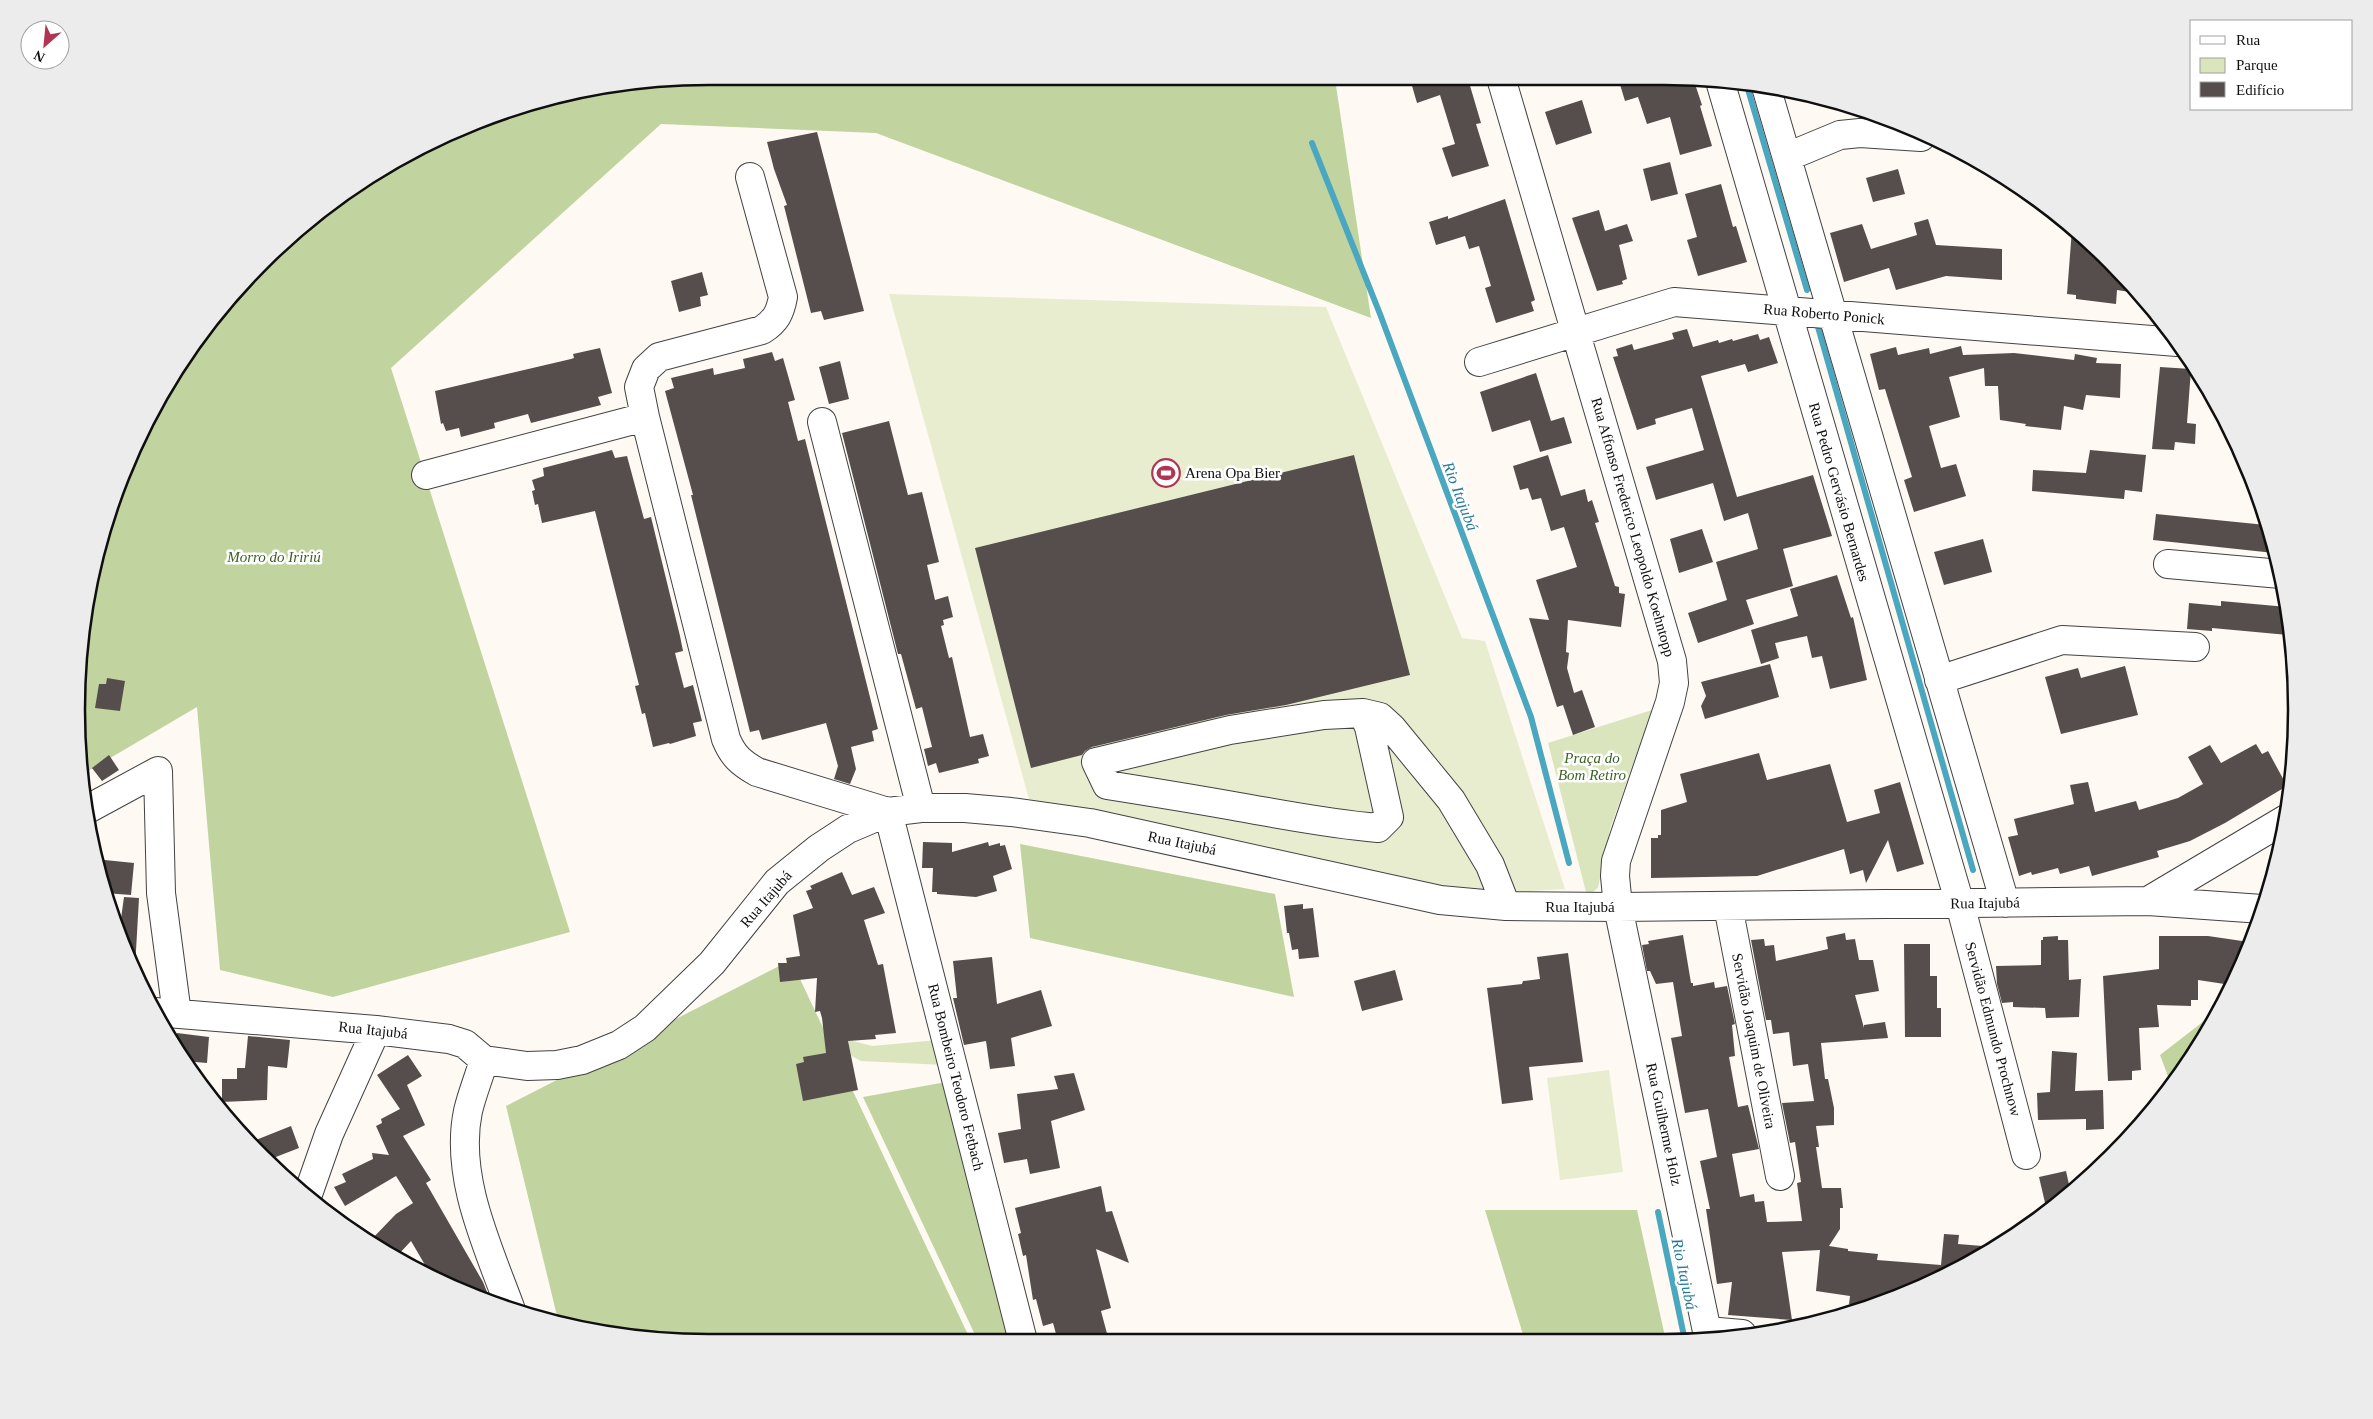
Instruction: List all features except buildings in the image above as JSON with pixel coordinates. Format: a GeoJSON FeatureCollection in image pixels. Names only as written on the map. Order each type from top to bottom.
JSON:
{"type":"FeatureCollection","features":[{"type":"Feature","properties":{"kind":"street","name":"Rua Affonso Frederico Leopoldo Koehntopp"},"geometry":{"type":"LineString","coordinates":[[1503,85],[1672,661],[1674,683],[1670,702],[1616,861],[1615,876],[1618,907]]}},
{"type":"Feature","properties":{"kind":"street","name":"Rua Pedro Gervásio Bernardes"},"geometry":{"type":"LineString","coordinates":[[1722,88],[1960,904]]}},
{"type":"Feature","properties":{"kind":"street"},"geometry":{"type":"LineString","coordinates":[[1768,94],[2005,903]]}},
{"type":"Feature","properties":{"kind":"street"},"geometry":{"type":"LineString","coordinates":[[1787,157],[1840,135],[1860,133],[1910,136]]}},
{"type":"Feature","properties":{"kind":"street"},"geometry":{"type":"LineString","coordinates":[[750,177],[782,297],[780,312],[774,322],[762,330],[660,357],[646,369],[639,387],[645,417],[726,739],[732,753],[743,764],[757,772],[888,812]]}},
{"type":"Feature","properties":{"kind":"street","name":"Rua Roberto Ponick"},"geometry":{"type":"LineString","coordinates":[[1479,362],[1574,326],[1674,302],[2168,341]]}},
{"type":"Feature","properties":{"kind":"street"},"geometry":{"type":"LineString","coordinates":[[426,475],[645,417]]}},
{"type":"Feature","properties":{"kind":"street"},"geometry":{"type":"LineString","coordinates":[[822,422],[921,808]]}},
{"type":"Feature","properties":{"kind":"street"},"geometry":{"type":"LineString","coordinates":[[2168,564],[2273,573]]}},
{"type":"Feature","properties":{"kind":"street"},"geometry":{"type":"LineString","coordinates":[[1940,680],[2062,640],[2195,647]]}},
{"type":"Feature","properties":{"kind":"street"},"geometry":{"type":"LineString","coordinates":[[1363,713],[1369,727],[1389,817],[1378,828],[1306,820],[1204,800],[1107,785],[1096,762],[1230,730],[1324,715],[1363,713],[1380,717],[1392,728],[1451,800],[1490,865],[1506,906]]}},
{"type":"Feature","properties":{"kind":"street"},"geometry":{"type":"LineString","coordinates":[[93,806],[158,771],[166,1013]]}},
{"type":"Feature","properties":{"kind":"street","name":"Rua Itajubá"},"geometry":{"type":"LineString","coordinates":[[166,1013],[376,1030],[449,1039],[465,1044],[484,1060],[527,1066],[557,1065],[582,1060],[619,1045],[645,1028],[712,962],[777,882],[798,863],[848,829],[888,812],[921,808],[1011,812],[1080,821],[1440,900],[1506,906],[1618,907],[2148,901],[2277,824]]}},
{"type":"Feature","properties":{"kind":"street","name":"Rua Bombeiro Teodoro Fetbach"},"geometry":{"type":"LineString","coordinates":[[888,812],[1021,1334]]}},
{"type":"Feature","properties":{"kind":"street"},"geometry":{"type":"LineString","coordinates":[[2148,901],[2256,908]]}},
{"type":"Feature","properties":{"kind":"street","name":"Servidão Edmundo Prochnow"},"geometry":{"type":"LineString","coordinates":[[1960,904],[2026,1155]]}},
{"type":"Feature","properties":{"kind":"street","name":"Servidão Joaquim de Oliveira"},"geometry":{"type":"LineString","coordinates":[[1728,906],[1780,1176]]}},
{"type":"Feature","properties":{"kind":"street","name":"Rua Guilherme Holz"},"geometry":{"type":"LineString","coordinates":[[1618,907],[1707,1333]]}},
{"type":"Feature","properties":{"kind":"street"},"geometry":{"type":"LineString","coordinates":[[310,1189],[329,1134],[376,1030]]}},
{"type":"Feature","properties":{"kind":"street"},"geometry":{"type":"LineString","coordinates":[[484,1060],[468,1112],[466,1148],[468,1179],[478,1217],[508,1300]]}},
{"type":"Feature","properties":{"kind":"green space","name":"Morro do Iririú"},"geometry":{"type":"Polygon","coordinates":[[[1336,85],[1371,318],[876,133],[661,124],[391,368],[570,932],[333,997],[220,970],[197,707],[88,771],[85,710],[86,669],[90,628],[97,588],[106,548],[118,509],[149,433],[190,363],[214,329],[268,268],[329,214],[363,190],[433,149],[509,118],[548,106],[628,90],[669,86],[1336,85]]]}},
{"type":"Feature","properties":{"kind":"green space","name":"Arena Opa Bier"},"geometry":{"type":"Polygon","coordinates":[[[889,294],[1326,307],[1462,638],[1485,641],[1565,889],[1453,895],[1029,799],[889,294]]]}},
{"type":"Feature","properties":{"kind":"green space","name":"Praça do Bom Retiro"},"geometry":{"type":"Polygon","coordinates":[[[1652,710],[1610,829],[1598,888],[1587,896],[1548,743],[1652,710]]]}},
{"type":"Feature","properties":{"kind":"green space"},"geometry":{"type":"Polygon","coordinates":[[[1020,844],[1275,894],[1294,997],[1030,938],[1020,844]]]}},
{"type":"Feature","properties":{"kind":"green space"},"geometry":{"type":"Polygon","coordinates":[[[791,960],[968,1334],[669,1333],[628,1329],[557,1315],[506,1106],[791,960]]]}},
{"type":"Feature","properties":{"kind":"green space"},"geometry":{"type":"Polygon","coordinates":[[[2205,1020],[2168,1077],[2160,1055],[2205,1020]]]}},
{"type":"Feature","properties":{"kind":"green space"},"geometry":{"type":"Polygon","coordinates":[[[830,1035],[872,1046],[938,1040],[945,1065],[861,1061],[835,1047],[830,1035]]]}},
{"type":"Feature","properties":{"kind":"green space"},"geometry":{"type":"Polygon","coordinates":[[[1609,1070],[1623,1172],[1560,1180],[1547,1078],[1609,1070]]]}},
{"type":"Feature","properties":{"kind":"green space"},"geometry":{"type":"Polygon","coordinates":[[[952,1081],[1011,1334],[975,1334],[863,1097],[952,1081]]]}},
{"type":"Feature","properties":{"kind":"green space"},"geometry":{"type":"Polygon","coordinates":[[[1485,1210],[1637,1210],[1664,1334],[1523,1334],[1485,1210]]]}},
{"type":"Feature","properties":{"kind":"waterway"},"geometry":{"type":"LineString","coordinates":[[1748,91],[1807,290]]}},
{"type":"Feature","properties":{"kind":"waterway","name":"Rio Itajubá"},"geometry":{"type":"LineString","coordinates":[[1312,143],[1380,314],[1531,717],[1569,863]]}},
{"type":"Feature","properties":{"kind":"waterway"},"geometry":{"type":"LineString","coordinates":[[1818,327],[1973,870]]}},
{"type":"Feature","properties":{"kind":"waterway","name":"Rio Itajubá"},"geometry":{"type":"LineString","coordinates":[[1658,1212],[1683,1334]]}},
{"type":"Feature","properties":{"kind":"place","name":"Arena Opa Bier"},"geometry":{"type":"Point","coordinates":[1166,473]}}]}
